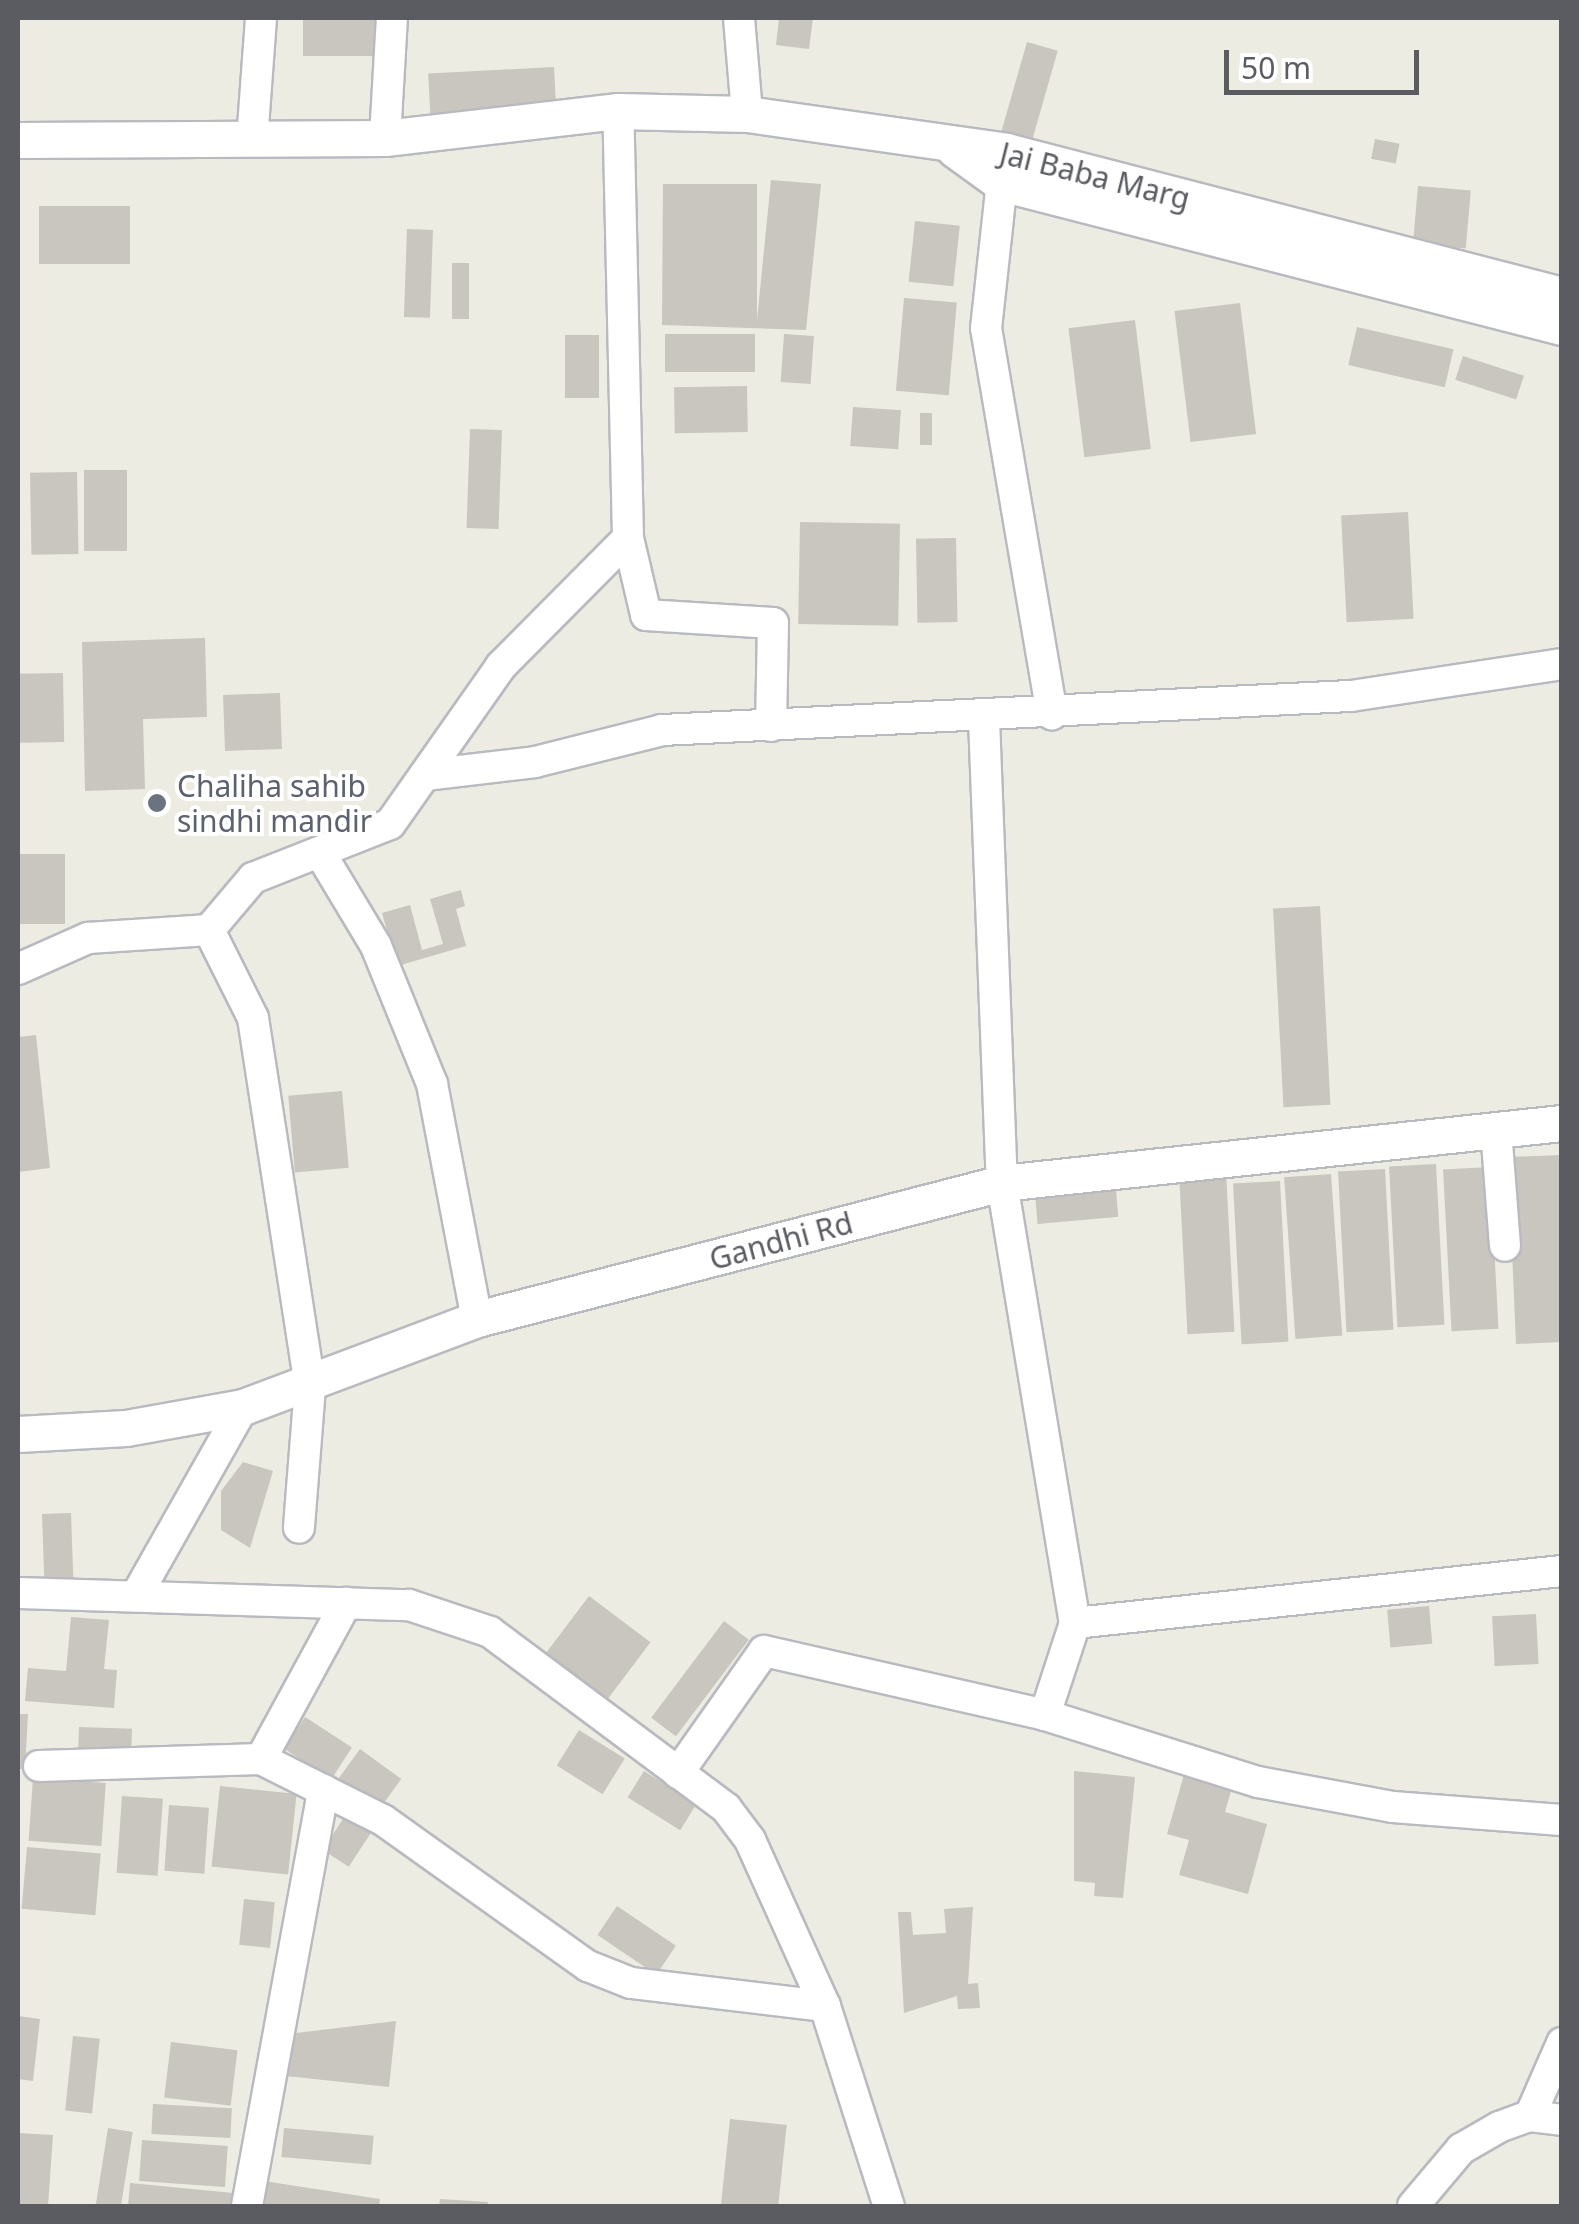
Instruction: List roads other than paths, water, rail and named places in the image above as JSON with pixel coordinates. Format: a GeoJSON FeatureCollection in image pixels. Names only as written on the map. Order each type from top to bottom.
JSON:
{"type":"FeatureCollection","features":[{"type":"Feature","properties":{"kind":"street"},"geometry":{"type":"LineString","coordinates":[[252,141],[261,18]]}},
{"type":"Feature","properties":{"kind":"street"},"geometry":{"type":"LineString","coordinates":[[385,138],[392,18]]}},
{"type":"Feature","properties":{"kind":"street"},"geometry":{"type":"LineString","coordinates":[[739,18],[748,114]]}},
{"type":"Feature","properties":{"kind":"street"},"geometry":{"type":"LineString","coordinates":[[618,111],[628,538],[646,616],[774,623],[771,726]]}},
{"type":"Feature","properties":{"kind":"street","name":"Jai Baba Marg"},"geometry":{"type":"LineString","coordinates":[[18,140],[385,138],[618,111],[748,114],[954,149],[1003,167],[1147,203],[1562,295]]}},
{"type":"Feature","properties":{"kind":"street"},"geometry":{"type":"LineString","coordinates":[[1003,167],[986,328],[1052,714]]}},
{"type":"Feature","properties":{"kind":"street","name":"Jai Baba Marg"},"geometry":{"type":"LineString","coordinates":[[1147,203],[1562,327]]}},
{"type":"Feature","properties":{"kind":"street"},"geometry":{"type":"LineString","coordinates":[[18,968],[88,938],[210,930],[253,878],[322,856],[390,824],[502,666],[628,538]]}},
{"type":"Feature","properties":{"kind":"street"},"geometry":{"type":"LineString","coordinates":[[425,775],[535,762],[662,730],[984,719],[1351,696],[1562,664]]}},
{"type":"Feature","properties":{"kind":"street"},"geometry":{"type":"LineString","coordinates":[[984,719],[1002,1183],[1075,1622],[1045,1715]]}},
{"type":"Feature","properties":{"kind":"street"},"geometry":{"type":"LineString","coordinates":[[322,856],[376,946],[432,1084],[476,1320]]}},
{"type":"Feature","properties":{"kind":"street"},"geometry":{"type":"LineString","coordinates":[[210,930],[253,1018],[310,1387],[299,1528]]}},
{"type":"Feature","properties":{"kind":"street","name":"Gandhi Rd"},"geometry":{"type":"LineString","coordinates":[[18,1434],[126,1428],[243,1407],[310,1387],[476,1320],[1002,1183],[1562,1123]]}},
{"type":"Feature","properties":{"kind":"street"},"geometry":{"type":"LineString","coordinates":[[1496,1129],[1504,1246]]}},
{"type":"Feature","properties":{"kind":"street"},"geometry":{"type":"LineString","coordinates":[[136,1596],[243,1407]]}},
{"type":"Feature","properties":{"kind":"street"},"geometry":{"type":"LineString","coordinates":[[1075,1622],[1562,1571]]}},
{"type":"Feature","properties":{"kind":"street"},"geometry":{"type":"LineString","coordinates":[[18,1593],[409,1605],[490,1632],[678,1773],[750,1840],[825,2006],[889,2206]]}},
{"type":"Feature","properties":{"kind":"street"},"geometry":{"type":"LineString","coordinates":[[261,1760],[346,1604]]}},
{"type":"Feature","properties":{"kind":"street"},"geometry":{"type":"LineString","coordinates":[[678,1773],[764,1651],[1045,1715],[1258,1782],[1393,1807],[1562,1820]]}},
{"type":"Feature","properties":{"kind":"street"},"geometry":{"type":"LineString","coordinates":[[39,1766],[261,1760],[384,1820],[588,1966],[630,1983],[825,2006]]}},
{"type":"Feature","properties":{"kind":"street"},"geometry":{"type":"LineString","coordinates":[[247,2206],[323,1790]]}},
{"type":"Feature","properties":{"kind":"street"},"geometry":{"type":"LineString","coordinates":[[1530,2116],[1562,2043]]}},
{"type":"Feature","properties":{"kind":"street"},"geometry":{"type":"LineString","coordinates":[[1413,2206],[1461,2150],[1530,2116],[1562,2120]]}},
{"type":"Feature","properties":{"kind":"place","name":"Chaliha sahib sindhi mandir"},"geometry":{"type":"Point","coordinates":[157,803]}}]}
